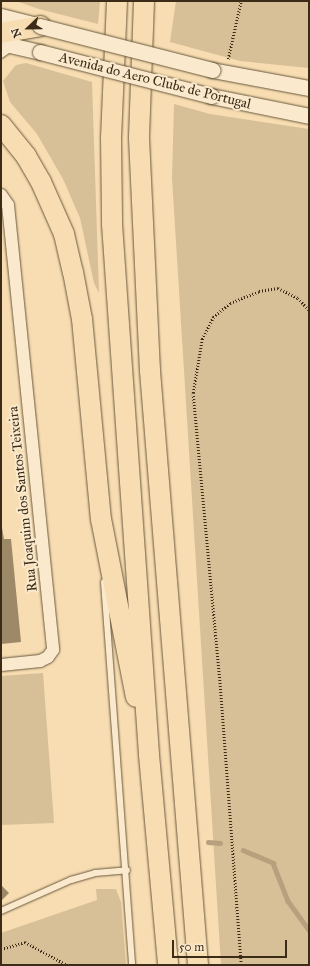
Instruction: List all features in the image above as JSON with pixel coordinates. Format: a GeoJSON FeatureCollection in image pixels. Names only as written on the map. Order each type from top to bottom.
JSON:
{"type":"FeatureCollection","features":[{"type":"Feature","properties":{"kind":"highway"},"geometry":{"type":"LineString","coordinates":[[117,1],[111,137],[112,224],[150,755],[168,965]]}},
{"type":"Feature","properties":{"kind":"highway"},"geometry":{"type":"LineString","coordinates":[[144,1],[139,138],[150,371],[198,965]]}},
{"type":"Feature","properties":{"kind":"highway"},"geometry":{"type":"LineString","coordinates":[[6,41],[40,26]]}},
{"type":"Feature","properties":{"kind":"highway"},"geometry":{"type":"LineString","coordinates":[[7,132],[26,156],[51,204],[64,234],[74,272],[82,319],[101,519],[117,594],[126,657],[150,755]]}},
{"type":"Feature","properties":{"kind":"street","name":"Avenida do Aero Clube de Portugal"},"geometry":{"type":"LineString","coordinates":[[1,16],[218,72],[309,88]]}},
{"type":"Feature","properties":{"kind":"street","name":"Avenida do Aero Clube de Portugal"},"geometry":{"type":"LineString","coordinates":[[6,41],[40,52],[211,96],[309,116]]}},
{"type":"Feature","properties":{"kind":"street","name":"Rua Joaquim dos Santos Teixeira"},"geometry":{"type":"LineString","coordinates":[[1,195],[8,205],[53,650],[48,657],[40,661],[1,665]]}},
{"type":"Feature","properties":{"kind":"lane"},"geometry":{"type":"LineString","coordinates":[[1,55],[6,41]]}},
{"type":"Feature","properties":{"kind":"lane"},"geometry":{"type":"LineString","coordinates":[[1,116],[7,132]]}},
{"type":"Feature","properties":{"kind":"lane"},"geometry":{"type":"LineString","coordinates":[[101,519],[103,568]]}},
{"type":"Feature","properties":{"kind":"lane"},"geometry":{"type":"LineString","coordinates":[[104,576],[127,870],[132,965]]}},
{"type":"Feature","properties":{"kind":"lane"},"geometry":{"type":"LineString","coordinates":[[1,910],[71,880],[95,873],[127,870]]}},
{"type":"Feature","properties":{"kind":"path"},"geometry":{"type":"LineString","coordinates":[[218,72],[241,1]]}},
{"type":"Feature","properties":{"kind":"path"},"geometry":{"type":"LineString","coordinates":[[241,965],[219,675],[193,393],[202,339],[213,317],[230,303],[260,291],[278,288],[298,298],[309,310]]}},
{"type":"Feature","properties":{"kind":"path"},"geometry":{"type":"LineString","coordinates":[[1,949],[25,942],[67,965]]}},
{"type":"Feature","properties":{"kind":"shaded area"},"geometry":{"type":"Polygon","coordinates":[[[16,1],[100,1],[98,24],[39,9],[16,1]]]}},
{"type":"Feature","properties":{"kind":"shaded area"},"geometry":{"type":"Polygon","coordinates":[[[176,1],[309,1],[309,68],[240,61],[170,42],[176,1]]]}},
{"type":"Feature","properties":{"kind":"shaded area"},"geometry":{"type":"Polygon","coordinates":[[[26,63],[92,82],[99,293],[94,283],[80,218],[63,179],[37,134],[10,102],[3,81],[16,65],[26,63]]]}},
{"type":"Feature","properties":{"kind":"shaded area"},"geometry":{"type":"Polygon","coordinates":[[[174,104],[210,114],[309,129],[309,965],[221,965],[172,178],[174,104]]]}},
{"type":"Feature","properties":{"kind":"shaded area"},"geometry":{"type":"Polygon","coordinates":[[[43,673],[54,823],[1,825],[1,676],[43,673]]]}},
{"type":"Feature","properties":{"kind":"shaded area"},"geometry":{"type":"Polygon","coordinates":[[[96,889],[116,889],[121,902],[126,965],[1,965],[1,933],[97,900],[96,889]]]}},
{"type":"Feature","properties":{"kind":"building"},"geometry":{"type":"Polygon","coordinates":[[[1,522],[4,539],[11,539],[21,642],[1,644],[1,522]]]}},
{"type":"Feature","properties":{"kind":"building"},"geometry":{"type":"Polygon","coordinates":[[[1,885],[9,893],[1,901],[1,885]]]}},
{"type":"Feature","properties":{"kind":"waterway"},"geometry":{"type":"LineString","coordinates":[[208,842],[220,843]]}},
{"type":"Feature","properties":{"kind":"waterway"},"geometry":{"type":"LineString","coordinates":[[243,850],[273,863],[288,901],[309,930]]}}]}
